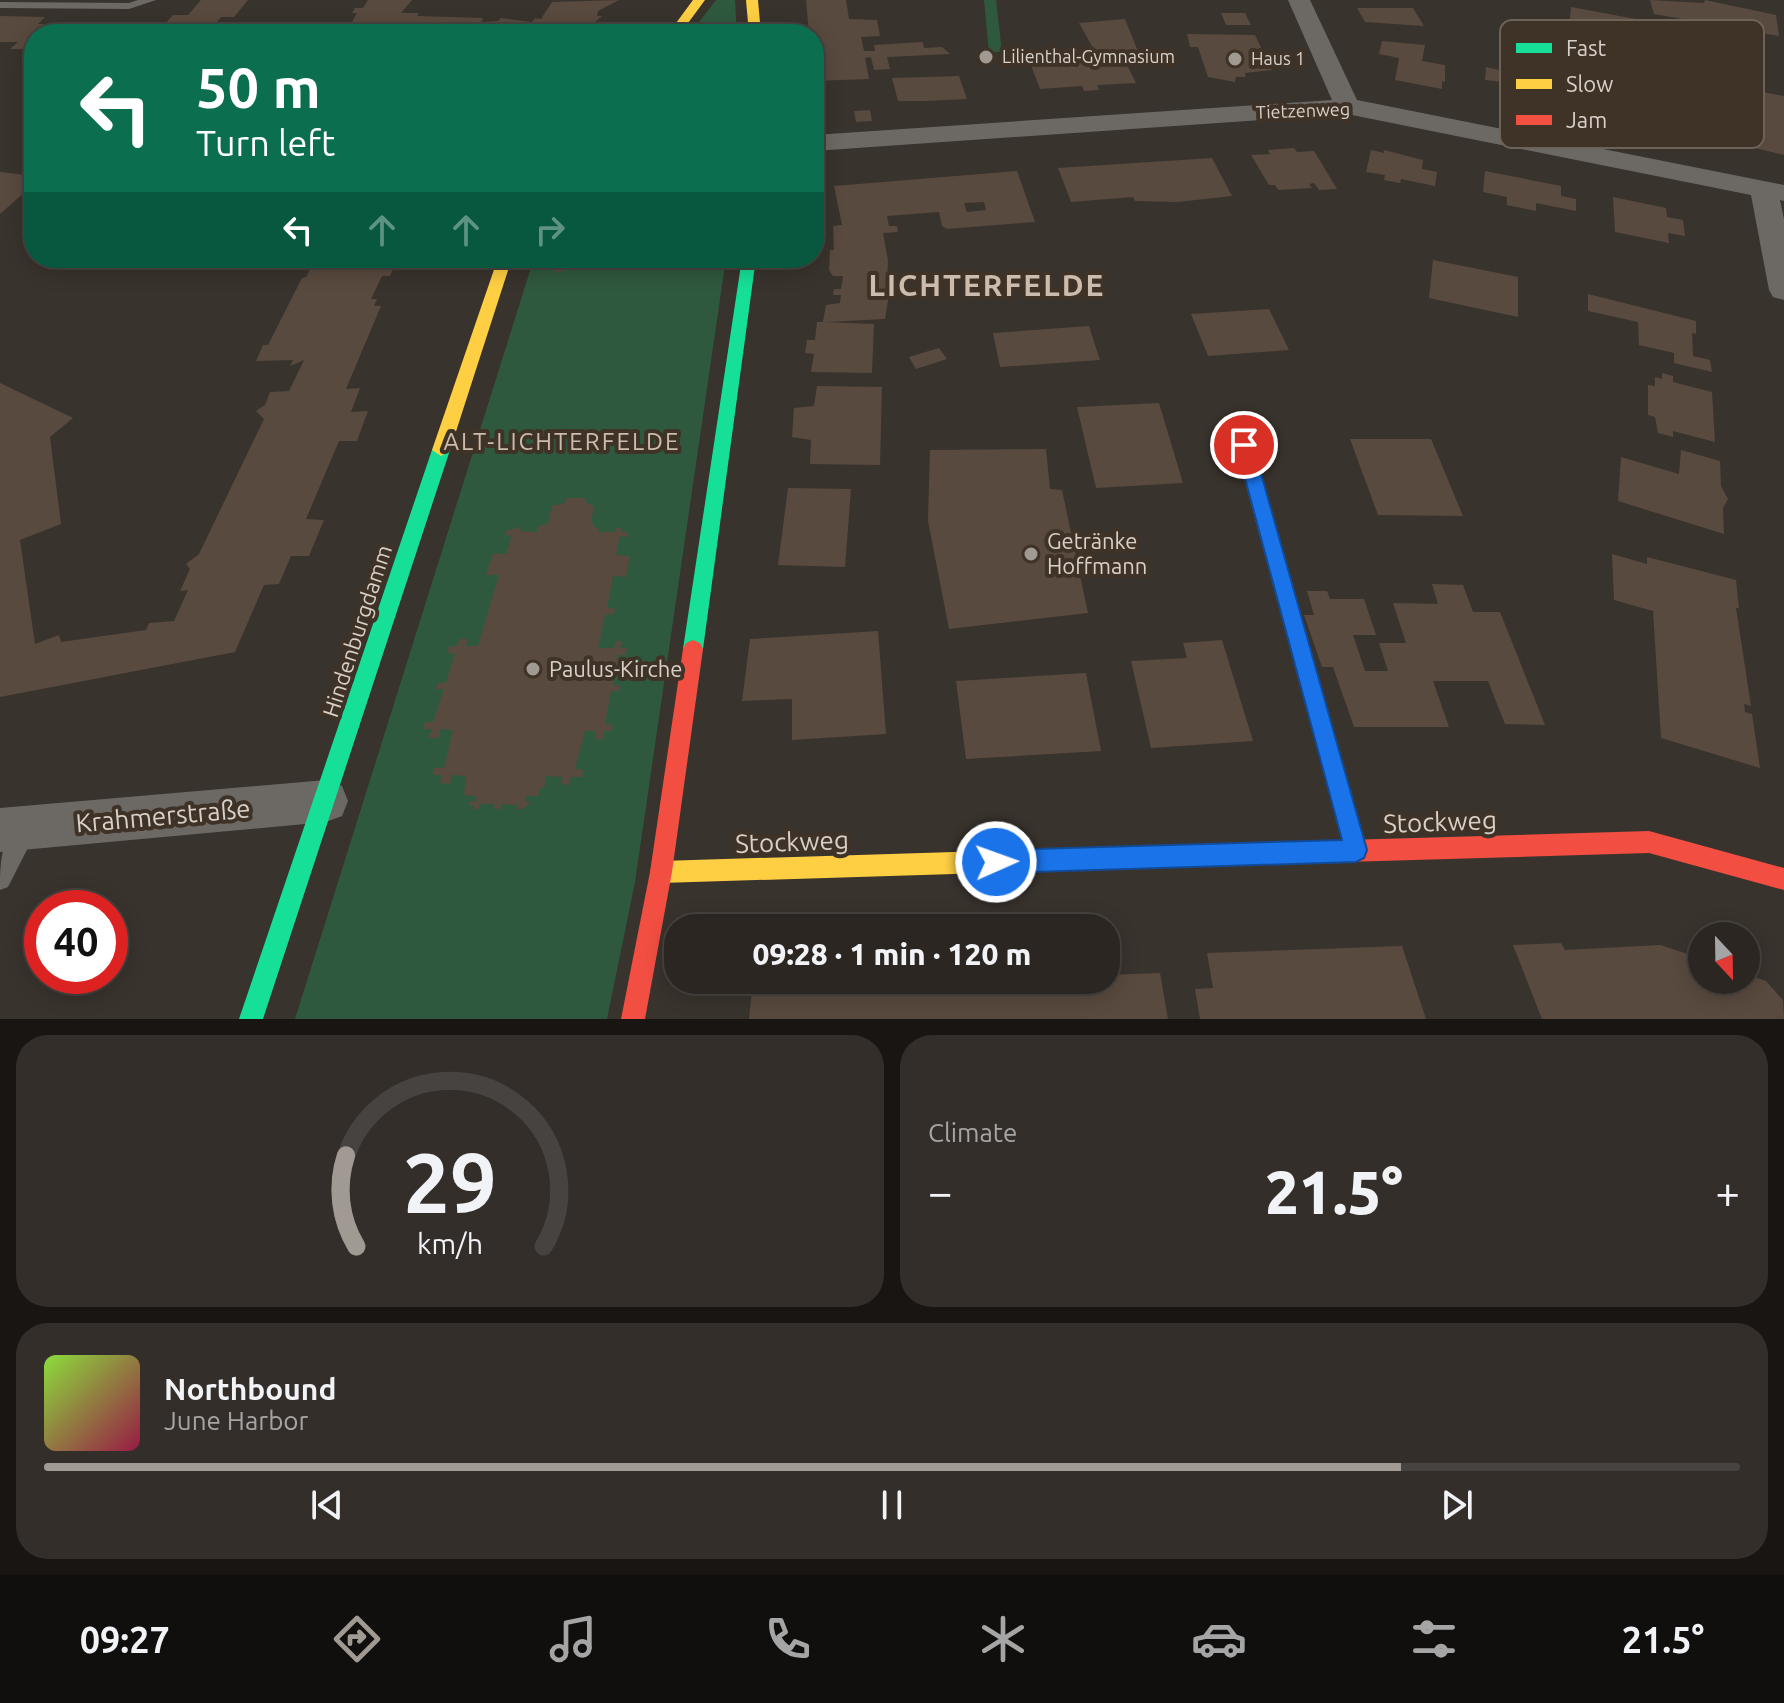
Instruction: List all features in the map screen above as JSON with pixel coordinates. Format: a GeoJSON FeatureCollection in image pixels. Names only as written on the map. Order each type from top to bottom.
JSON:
{"type":"FeatureCollection","features":[{"type":"Feature","properties":{"kind":"main road"},"geometry":{"type":"LineString","coordinates":[[681,24],[699,0]]}},
{"type":"Feature","properties":{"kind":"main road"},"geometry":{"type":"LineString","coordinates":[[752,0],[754,24]]}},
{"type":"Feature","properties":{"kind":"main road","name":"Hindenburgdamm"},"geometry":{"type":"LineString","coordinates":[[251,1019],[502,268]]}},
{"type":"Feature","properties":{"kind":"main road"},"geometry":{"type":"LineString","coordinates":[[633,1019],[661,872],[748,268]]}},
{"type":"Feature","properties":{"kind":"main road","name":"Stockweg"},"geometry":{"type":"LineString","coordinates":[[661,872],[1649,842],[1784,879]]}},
{"type":"Feature","properties":{"kind":"street"},"geometry":{"type":"LineString","coordinates":[[1299,0],[1347,106]]}},
{"type":"Feature","properties":{"kind":"street","name":"Tietzenweg"},"geometry":{"type":"LineString","coordinates":[[824,142],[1347,106],[1500,136]]}},
{"type":"Feature","properties":{"kind":"street","name":"Tietzenweg"},"geometry":{"type":"LineString","coordinates":[[1558,148],[1774,191]]}},
{"type":"Feature","properties":{"kind":"street"},"geometry":{"type":"LineString","coordinates":[[1774,191],[1784,290]]}},
{"type":"Feature","properties":{"kind":"street","name":"Krahmerstraße"},"geometry":{"type":"LineString","coordinates":[[14,829],[326,801]]}},
{"type":"Feature","properties":{"kind":"lane"},"geometry":{"type":"LineString","coordinates":[[0,5],[129,6],[150,0]]}},
{"type":"Feature","properties":{"kind":"lane"},"geometry":{"type":"LineString","coordinates":[[1244,445],[1356,850]]}},
{"type":"Feature","properties":{"kind":"lane"},"geometry":{"type":"LineString","coordinates":[[0,879],[14,829]]}},
{"type":"Feature","properties":{"kind":"green space"},"geometry":{"type":"Polygon","coordinates":[[[716,0],[735,0],[736,24],[698,24],[716,0]]]}},
{"type":"Feature","properties":{"kind":"green space"},"geometry":{"type":"Polygon","coordinates":[[[984,0],[996,0],[1002,52],[989,52],[984,0]]]}},
{"type":"Feature","properties":{"kind":"green space"},"geometry":{"type":"Polygon","coordinates":[[[531,268],[725,268],[635,882],[607,1019],[295,1019],[531,268]]]}},
{"type":"Feature","properties":{"kind":"building"},"geometry":{"type":"Polygon","coordinates":[[[201,0],[248,0],[234,17],[221,17],[215,24],[165,24],[173,15],[188,15],[201,0]]]}},
{"type":"Feature","properties":{"kind":"building"},"geometry":{"type":"Polygon","coordinates":[[[368,0],[412,0],[401,13],[483,18],[482,22],[501,18],[532,22],[535,18],[541,19],[552,2],[619,0],[598,11],[597,16],[602,16],[593,24],[352,22],[357,13],[352,13],[355,8],[363,8],[368,0]]]}},
{"type":"Feature","properties":{"kind":"building"},"geometry":{"type":"Polygon","coordinates":[[[806,0],[846,0],[849,19],[877,20],[880,36],[861,37],[864,51],[875,51],[874,45],[923,42],[924,48],[942,47],[950,54],[887,57],[890,69],[874,70],[871,57],[865,58],[869,79],[824,81],[824,24],[808,24],[806,0]]]}},
{"type":"Feature","properties":{"kind":"building"},"geometry":{"type":"Polygon","coordinates":[[[1650,0],[1704,3],[1705,0],[1776,15],[1779,36],[1764,33],[1764,20],[1688,20],[1654,14],[1650,0]]]}},
{"type":"Feature","properties":{"kind":"building"},"geometry":{"type":"Polygon","coordinates":[[[1571,7],[1641,20],[1570,20],[1571,7]]]}},
{"type":"Feature","properties":{"kind":"building"},"geometry":{"type":"Polygon","coordinates":[[[1357,8],[1413,8],[1424,26],[1365,22],[1357,8]]]}},
{"type":"Feature","properties":{"kind":"building"},"geometry":{"type":"Polygon","coordinates":[[[1221,13],[1245,13],[1251,25],[1226,25],[1221,13]]]}},
{"type":"Feature","properties":{"kind":"building"},"geometry":{"type":"Polygon","coordinates":[[[0,16],[45,17],[38,24],[24,24],[24,49],[10,49],[18,42],[0,42],[0,16]]]}},
{"type":"Feature","properties":{"kind":"building"},"geometry":{"type":"Polygon","coordinates":[[[1125,19],[1139,54],[1122,55],[1136,83],[1097,85],[1099,90],[1084,91],[1082,86],[1040,89],[1029,60],[1097,55],[1079,23],[1125,19]]]}},
{"type":"Feature","properties":{"kind":"building","name":"Haus 1"},"geometry":{"type":"Polygon","coordinates":[[[1187,34],[1255,35],[1272,70],[1245,73],[1246,77],[1236,77],[1235,82],[1208,77],[1198,47],[1190,47],[1187,34]]]}},
{"type":"Feature","properties":{"kind":"building"},"geometry":{"type":"Polygon","coordinates":[[[1382,41],[1425,45],[1422,61],[1445,65],[1442,89],[1395,80],[1399,58],[1379,54],[1382,41]]]}},
{"type":"Feature","properties":{"kind":"building"},"geometry":{"type":"Polygon","coordinates":[[[1486,67],[1500,70],[1500,82],[1485,80],[1486,67]]]}},
{"type":"Feature","properties":{"kind":"building"},"geometry":{"type":"Polygon","coordinates":[[[959,76],[967,99],[898,101],[892,78],[959,76]]]}},
{"type":"Feature","properties":{"kind":"building"},"geometry":{"type":"Polygon","coordinates":[[[1764,92],[1784,96],[1784,155],[1755,148],[1764,148],[1764,92]]]}},
{"type":"Feature","properties":{"kind":"building"},"geometry":{"type":"Polygon","coordinates":[[[870,110],[872,121],[856,122],[854,111],[870,110]]]}},
{"type":"Feature","properties":{"kind":"building"},"geometry":{"type":"Polygon","coordinates":[[[1294,148],[1297,152],[1314,151],[1337,189],[1319,190],[1314,183],[1309,184],[1312,188],[1278,190],[1275,185],[1269,185],[1251,155],[1294,148]]]}},
{"type":"Feature","properties":{"kind":"building"},"geometry":{"type":"Polygon","coordinates":[[[1371,150],[1384,153],[1384,150],[1423,160],[1422,169],[1437,172],[1435,186],[1401,179],[1400,183],[1384,180],[1385,175],[1366,172],[1371,150]]]}},
{"type":"Feature","properties":{"kind":"building"},"geometry":{"type":"Polygon","coordinates":[[[1212,158],[1232,196],[1178,202],[1135,201],[1133,197],[1071,202],[1058,168],[1212,158]]]}},
{"type":"Feature","properties":{"kind":"building"},"geometry":{"type":"Polygon","coordinates":[[[1017,171],[1035,222],[947,229],[942,226],[939,212],[887,216],[889,226],[897,226],[898,232],[883,233],[888,261],[887,282],[891,282],[885,319],[826,322],[874,324],[872,373],[811,372],[814,354],[805,353],[807,340],[815,340],[817,322],[823,322],[826,305],[840,303],[841,295],[833,295],[834,289],[841,289],[843,276],[833,276],[829,270],[830,250],[834,250],[833,226],[842,225],[834,186],[1017,171]],[[984,202],[964,203],[967,212],[986,210],[984,202]]]}},
{"type":"Feature","properties":{"kind":"building"},"geometry":{"type":"Polygon","coordinates":[[[1485,171],[1561,186],[1561,196],[1576,199],[1576,211],[1536,203],[1536,211],[1507,205],[1507,197],[1483,192],[1485,171]]]}},
{"type":"Feature","properties":{"kind":"building"},"geometry":{"type":"Polygon","coordinates":[[[0,172],[24,175],[24,193],[0,214],[0,172]]]}},
{"type":"Feature","properties":{"kind":"building"},"geometry":{"type":"Polygon","coordinates":[[[1613,197],[1666,208],[1667,217],[1683,220],[1685,236],[1668,233],[1669,243],[1615,232],[1613,197]]]}},
{"type":"Feature","properties":{"kind":"building"},"geometry":{"type":"Polygon","coordinates":[[[1433,260],[1518,277],[1518,317],[1429,298],[1433,260]]]}},
{"type":"Feature","properties":{"kind":"building"},"geometry":{"type":"Polygon","coordinates":[[[311,268],[400,268],[393,269],[390,276],[382,276],[371,299],[377,299],[374,306],[381,306],[346,389],[360,388],[351,412],[368,411],[357,441],[339,441],[306,519],[324,520],[309,556],[291,556],[279,584],[264,585],[235,652],[0,697],[0,383],[73,418],[50,437],[61,524],[20,540],[35,644],[59,635],[61,642],[146,630],[149,623],[174,621],[188,590],[180,591],[190,569],[186,564],[199,554],[264,419],[256,411],[265,405],[270,392],[289,391],[304,360],[290,366],[293,360],[256,361],[263,345],[268,345],[302,278],[311,268]]]}},
{"type":"Feature","properties":{"kind":"building"},"geometry":{"type":"Polygon","coordinates":[[[553,268],[575,268],[555,273],[553,268]]]}},
{"type":"Feature","properties":{"kind":"building"},"geometry":{"type":"Polygon","coordinates":[[[1588,294],[1696,321],[1696,334],[1692,333],[1693,356],[1710,360],[1712,372],[1674,363],[1674,353],[1639,345],[1638,322],[1588,311],[1588,294]]]}},
{"type":"Feature","properties":{"kind":"building"},"geometry":{"type":"Polygon","coordinates":[[[1269,309],[1289,350],[1208,356],[1191,314],[1269,309]]]}},
{"type":"Feature","properties":{"kind":"building"},"geometry":{"type":"Polygon","coordinates":[[[1089,326],[1100,360],[1000,367],[993,333],[1089,326]]]}},
{"type":"Feature","properties":{"kind":"building"},"geometry":{"type":"Polygon","coordinates":[[[939,348],[947,359],[916,369],[909,357],[939,348]]]}},
{"type":"Feature","properties":{"kind":"building"},"geometry":{"type":"Polygon","coordinates":[[[1662,373],[1673,376],[1673,382],[1712,392],[1715,442],[1673,431],[1673,437],[1658,433],[1655,417],[1648,415],[1648,385],[1655,386],[1655,377],[1662,379],[1662,373]]]}},
{"type":"Feature","properties":{"kind":"building"},"geometry":{"type":"Polygon","coordinates":[[[817,386],[882,387],[880,465],[810,464],[811,440],[792,437],[794,408],[814,406],[817,386]]]}},
{"type":"Feature","properties":{"kind":"building"},"geometry":{"type":"Polygon","coordinates":[[[1159,403],[1183,483],[1096,488],[1077,407],[1159,403]]]}},
{"type":"Feature","properties":{"kind":"building"},"geometry":{"type":"Polygon","coordinates":[[[1350,439],[1431,439],[1463,516],[1378,515],[1350,439]]]}},
{"type":"Feature","properties":{"kind":"building"},"geometry":{"type":"Polygon","coordinates":[[[1046,449],[1050,489],[1062,490],[1088,613],[949,629],[928,521],[930,450],[1046,449]]]}},
{"type":"Feature","properties":{"kind":"building"},"geometry":{"type":"Polygon","coordinates":[[[1681,450],[1720,461],[1721,486],[1728,499],[1723,508],[1724,534],[1618,501],[1621,457],[1679,474],[1681,450]]]}},
{"type":"Feature","properties":{"kind":"building"},"geometry":{"type":"Polygon","coordinates":[[[788,488],[851,489],[845,567],[778,565],[788,488]]]}},
{"type":"Feature","properties":{"kind":"building","name":"Paulus-Kirche"},"geometry":{"type":"Polygon","coordinates":[[[566,498],[586,498],[585,502],[594,506],[591,524],[599,528],[598,532],[615,532],[616,528],[622,528],[621,532],[628,532],[627,537],[620,536],[616,555],[630,556],[626,577],[613,576],[607,608],[615,608],[614,614],[605,615],[598,648],[614,648],[616,641],[622,641],[620,648],[627,648],[626,655],[618,655],[613,685],[620,685],[619,691],[611,691],[605,724],[613,725],[611,731],[604,731],[603,739],[595,739],[596,731],[585,731],[575,769],[583,770],[582,777],[571,777],[569,785],[561,784],[563,777],[546,776],[544,788],[540,788],[538,796],[526,796],[525,801],[531,802],[523,809],[516,809],[518,805],[502,804],[501,809],[494,809],[495,804],[480,804],[479,809],[473,809],[474,805],[469,805],[470,801],[475,802],[476,796],[464,795],[466,776],[452,775],[450,784],[440,783],[442,775],[433,775],[434,768],[444,768],[453,730],[441,729],[438,738],[429,738],[432,729],[423,729],[425,722],[433,722],[444,689],[435,689],[438,683],[446,683],[455,653],[447,653],[449,646],[457,646],[460,639],[468,639],[466,646],[478,646],[499,575],[486,575],[493,554],[506,554],[512,535],[505,536],[506,531],[521,527],[520,531],[537,532],[537,527],[548,524],[552,506],[565,503],[566,498]]]}},
{"type":"Feature","properties":{"kind":"building"},"geometry":{"type":"Polygon","coordinates":[[[1612,554],[1647,564],[1647,557],[1736,580],[1739,608],[1736,608],[1751,706],[1744,704],[1745,712],[1752,714],[1760,768],[1661,738],[1653,611],[1614,600],[1612,554]]]}},
{"type":"Feature","properties":{"kind":"building"},"geometry":{"type":"Polygon","coordinates":[[[1432,584],[1463,585],[1473,612],[1500,612],[1545,725],[1505,724],[1488,681],[1433,681],[1449,727],[1354,727],[1333,667],[1322,667],[1304,615],[1314,615],[1307,591],[1327,591],[1330,599],[1364,599],[1376,635],[1353,635],[1365,671],[1388,671],[1379,643],[1406,643],[1393,603],[1438,604],[1432,584]]]}},
{"type":"Feature","properties":{"kind":"building"},"geometry":{"type":"Polygon","coordinates":[[[878,631],[886,734],[792,740],[792,699],[742,701],[750,639],[878,631]]]}},
{"type":"Feature","properties":{"kind":"building"},"geometry":{"type":"Polygon","coordinates":[[[1222,640],[1253,741],[1151,748],[1131,661],[1187,658],[1183,643],[1222,640]]]}},
{"type":"Feature","properties":{"kind":"building"},"geometry":{"type":"Polygon","coordinates":[[[1086,673],[1101,751],[966,759],[956,681],[1086,673]]]}},
{"type":"Feature","properties":{"kind":"building"},"geometry":{"type":"Polygon","coordinates":[[[1561,943],[1565,950],[1660,945],[1688,954],[1688,994],[1760,994],[1760,979],[1766,981],[1783,1000],[1784,1019],[1542,1019],[1513,945],[1561,943]]]}},
{"type":"Feature","properties":{"kind":"building"},"geometry":{"type":"Polygon","coordinates":[[[1402,946],[1426,1019],[1200,1019],[1195,989],[1213,988],[1207,953],[1402,946]]]}},
{"type":"Feature","properties":{"kind":"building"},"geometry":{"type":"Polygon","coordinates":[[[1160,973],[1168,1019],[749,1019],[752,994],[1120,994],[1120,974],[1160,973]]]}},
{"type":"Feature","properties":{"kind":"traffic: fast"},"geometry":{"type":"LineString","coordinates":[[693,649],[748,268]]}},
{"type":"Feature","properties":{"kind":"traffic: fast"},"geometry":{"type":"LineString","coordinates":[[251,1019],[441,450]]}},
{"type":"Feature","properties":{"kind":"traffic: slow"},"geometry":{"type":"LineString","coordinates":[[681,24],[699,0]]}},
{"type":"Feature","properties":{"kind":"traffic: slow"},"geometry":{"type":"LineString","coordinates":[[752,0],[754,24]]}},
{"type":"Feature","properties":{"kind":"traffic: slow"},"geometry":{"type":"LineString","coordinates":[[441,450],[502,268]]}},
{"type":"Feature","properties":{"kind":"traffic: slow"},"geometry":{"type":"LineString","coordinates":[[661,872],[1276,853]]}},
{"type":"Feature","properties":{"kind":"traffic: jam"},"geometry":{"type":"LineString","coordinates":[[633,1019],[661,872],[693,649]]}},
{"type":"Feature","properties":{"kind":"traffic: jam"},"geometry":{"type":"LineString","coordinates":[[1276,853],[1649,842],[1784,879]]}},
{"type":"Feature","properties":{"kind":"place","name":"Lilienthal-Gymnasium"},"geometry":{"type":"Point","coordinates":[986,57]}},
{"type":"Feature","properties":{"kind":"place","name":"Haus 1"},"geometry":{"type":"Point","coordinates":[1235,59]}},
{"type":"Feature","properties":{"kind":"place","name":"Getränke Hoffmann"},"geometry":{"type":"Point","coordinates":[1031,554]}},
{"type":"Feature","properties":{"kind":"place","name":"Paulus-Kirche"},"geometry":{"type":"Point","coordinates":[533,669]}},
{"type":"Feature","properties":{"kind":"district","name":"LICHTERFELDE"},"geometry":{"type":"Point","coordinates":[987,286]}},
{"type":"Feature","properties":{"kind":"district","name":"ALT-LICHTERFELDE"},"geometry":{"type":"Point","coordinates":[562,442]}},
{"type":"Feature","properties":{"kind":"route"},"geometry":{"type":"LineString","coordinates":[[996,862],[1356,850],[1244,445]]}}]}
